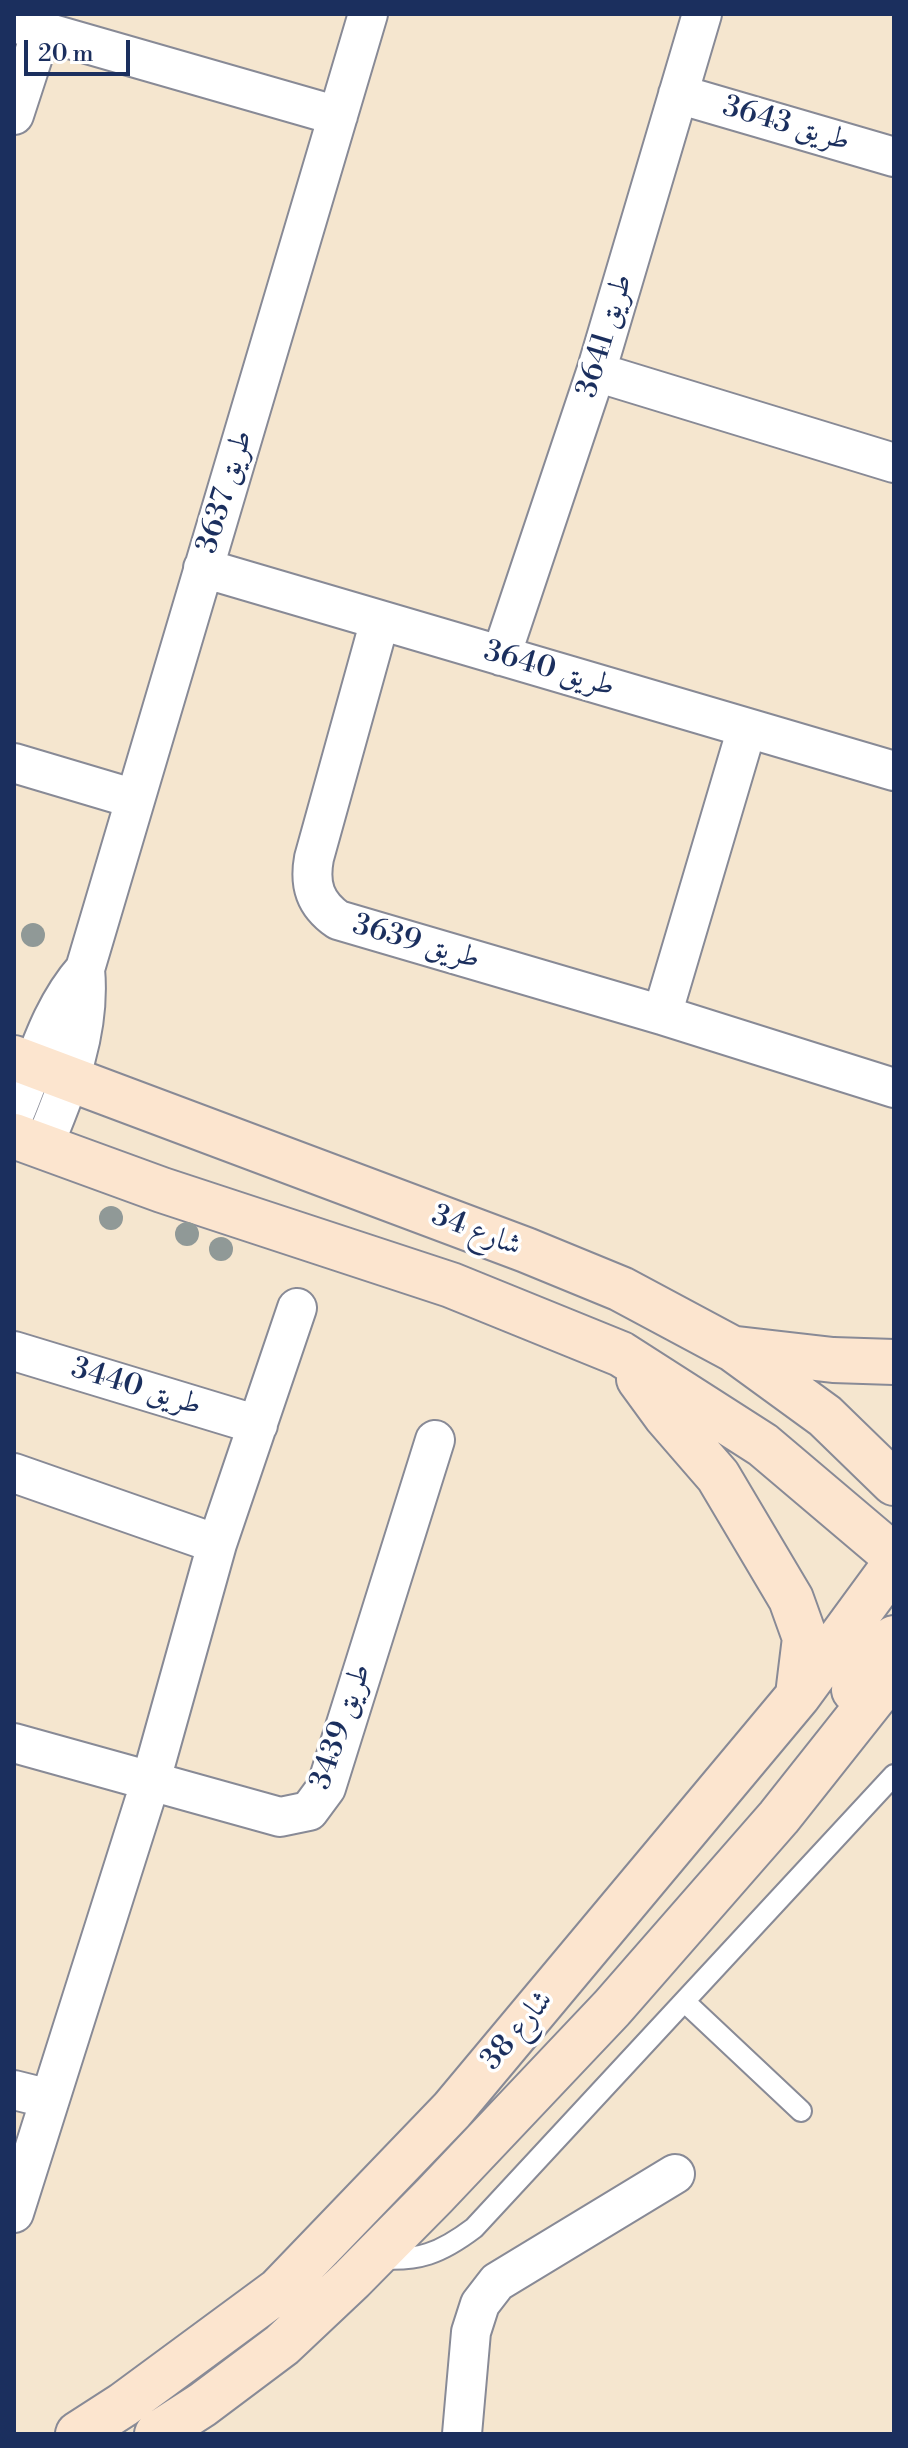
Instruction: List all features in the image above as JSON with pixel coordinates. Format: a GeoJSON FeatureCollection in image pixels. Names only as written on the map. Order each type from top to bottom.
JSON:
{"type":"FeatureCollection","features":[{"type":"Feature","properties":{"kind":"street","name":"طريق 3637"},"geometry":{"type":"LineString","coordinates":[[14,1115],[40,1068],[86,1015],[85,969],[368,14]]}},
{"type":"Feature","properties":{"kind":"street","name":"طريق 3641"},"geometry":{"type":"LineString","coordinates":[[501,656],[596,372],[702,14]]}},
{"type":"Feature","properties":{"kind":"street"},"geometry":{"type":"LineString","coordinates":[[14,115],[28,27],[338,116]]}},
{"type":"Feature","properties":{"kind":"street","name":"طريق 3643"},"geometry":{"type":"LineString","coordinates":[[678,94],[894,157]]}},
{"type":"Feature","properties":{"kind":"street"},"geometry":{"type":"LineString","coordinates":[[596,372],[894,463]]}},
{"type":"Feature","properties":{"kind":"street","name":"طريق 3640"},"geometry":{"type":"LineString","coordinates":[[203,568],[894,771]]}},
{"type":"Feature","properties":{"kind":"street","name":"طريق 3639"},"geometry":{"type":"LineString","coordinates":[[380,620],[314,858],[312,887],[326,912],[338,920],[662,1015],[894,1088]]}},
{"type":"Feature","properties":{"kind":"street"},"geometry":{"type":"LineString","coordinates":[[662,1015],[747,728]]}},
{"type":"Feature","properties":{"kind":"street"},"geometry":{"type":"LineString","coordinates":[[14,763],[135,799]]}},
{"type":"Feature","properties":{"kind":"street","name":"طريق 3637"},"geometry":{"type":"LineString","coordinates":[[29,1142],[40,1068]]}},
{"type":"Feature","properties":{"kind":"street","name":"شارع 34"},"geometry":{"type":"LineString","coordinates":[[40,1068],[526,1250],[621,1289],[733,1349],[825,1416],[894,1483]]}},
{"type":"Feature","properties":{"kind":"street","name":"شارع 34"},"geometry":{"type":"LineString","coordinates":[[29,1142],[176,1195],[451,1285],[621,1354],[763,1445],[894,1556]]}},
{"type":"Feature","properties":{"kind":"street"},"geometry":{"type":"LineString","coordinates":[[14,2213],[151,1780],[217,1544],[297,1308]]}},
{"type":"Feature","properties":{"kind":"street"},"geometry":{"type":"LineString","coordinates":[[733,1349],[833,1360],[894,1362]]}},
{"type":"Feature","properties":{"kind":"street"},"geometry":{"type":"LineString","coordinates":[[621,1354],[666,1416],[718,1476],[791,1599],[805,1638],[798,1696]]}},
{"type":"Feature","properties":{"kind":"street","name":"طريق 3440"},"geometry":{"type":"LineString","coordinates":[[15,1356],[258,1425]]}},
{"type":"Feature","properties":{"kind":"street","name":"طريق 3439"},"geometry":{"type":"LineString","coordinates":[[14,1743],[280,1817],[309,1811],[326,1788],[435,1440]]}},
{"type":"Feature","properties":{"kind":"street"},"geometry":{"type":"LineString","coordinates":[[14,1473],[217,1544]]}},
{"type":"Feature","properties":{"kind":"street","name":"شارع 38"},"geometry":{"type":"LineString","coordinates":[[78,2434],[113,2420],[279,2290],[452,2110],[798,1696],[894,1565]]}},
{"type":"Feature","properties":{"kind":"street"},"geometry":{"type":"LineString","coordinates":[[779,1817],[783,1792],[793,1770],[894,1638]]}},
{"type":"Feature","properties":{"kind":"street","name":"شارع 38"},"geometry":{"type":"LineString","coordinates":[[157,2434],[202,2405],[282,2345],[373,2257],[612,2008],[779,1817],[894,1672]]}},
{"type":"Feature","properties":{"kind":"street"},"geometry":{"type":"LineString","coordinates":[[14,2090],[50,2099]]}},
{"type":"Feature","properties":{"kind":"street"},"geometry":{"type":"LineString","coordinates":[[462,2434],[471,2332],[480,2304],[497,2282],[675,2174]]}},
{"type":"Feature","properties":{"kind":"lane"},"geometry":{"type":"LineString","coordinates":[[373,2257],[398,2260],[426,2256],[452,2245],[474,2228],[894,1775]]}},
{"type":"Feature","properties":{"kind":"lane"},"geometry":{"type":"LineString","coordinates":[[685,2002],[801,2111]]}}]}
